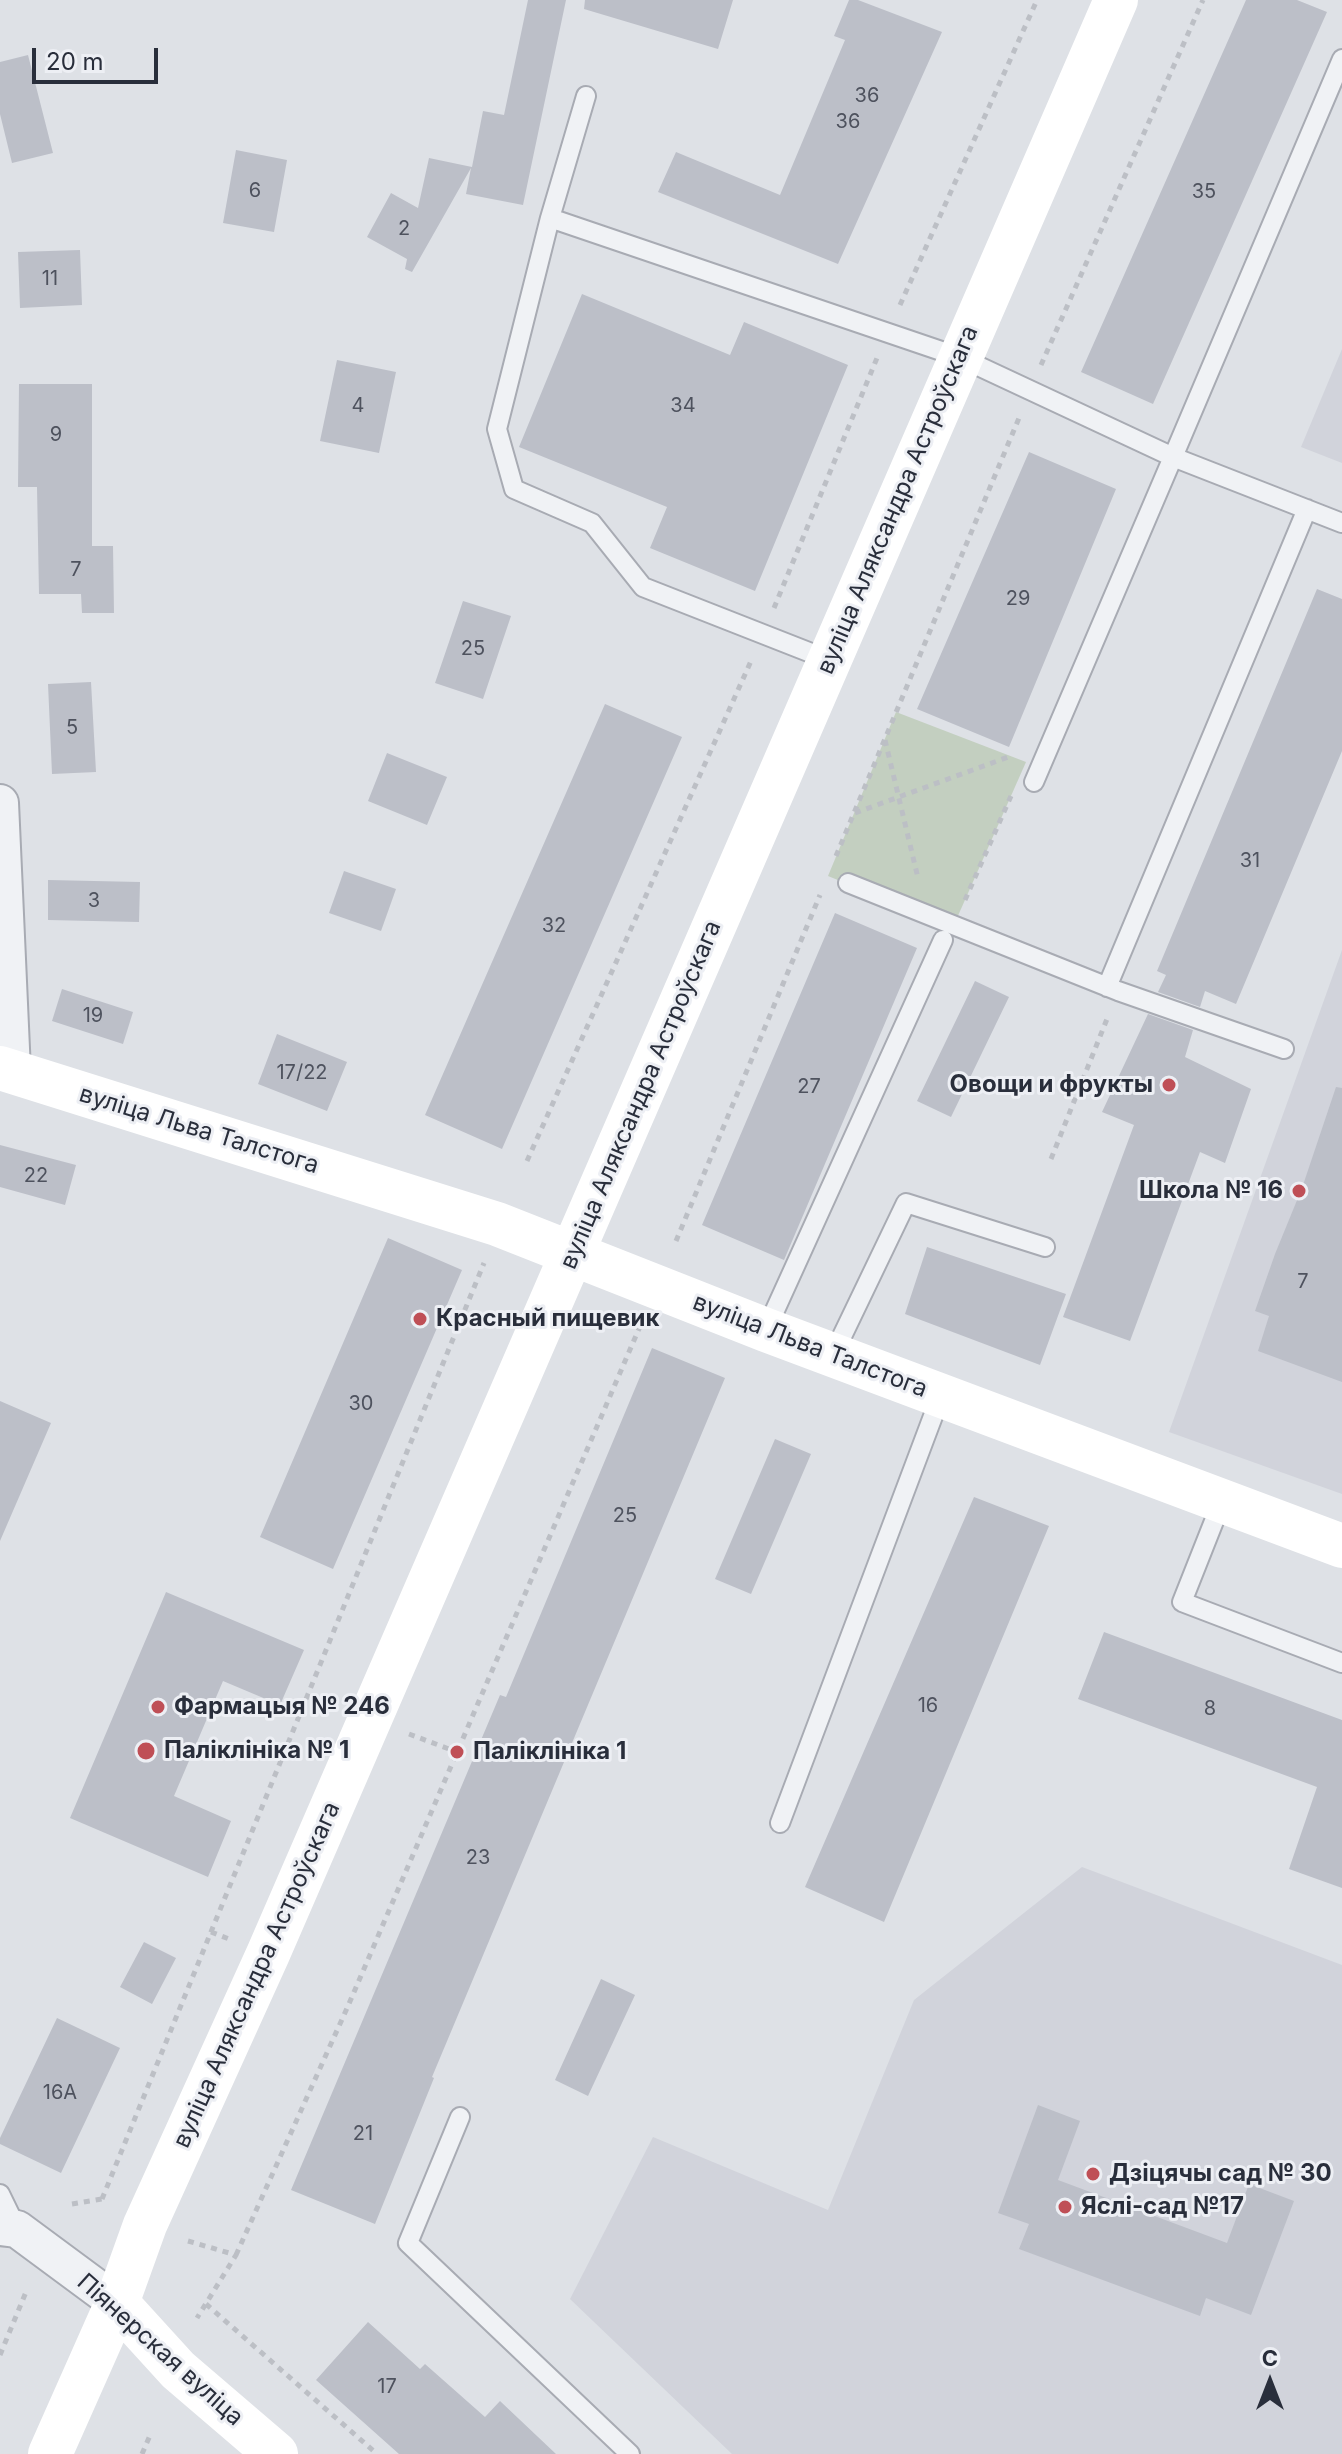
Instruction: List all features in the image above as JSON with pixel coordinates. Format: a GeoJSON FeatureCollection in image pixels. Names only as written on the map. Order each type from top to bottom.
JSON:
{"type":"FeatureCollection","features":[{"type":"Feature","properties":{"kind":"street","name":"вуліца Аляксандра Астроўскага"},"geometry":{"type":"LineString","coordinates":[[50,2454],[117,2303],[145,2225],[268,1954],[1116,0]]}},
{"type":"Feature","properties":{"kind":"street"},"geometry":{"type":"LineString","coordinates":[[0,803],[6,1070]]}},
{"type":"Feature","properties":{"kind":"street","name":"вуліца Льва Талстога"},"geometry":{"type":"LineString","coordinates":[[6,1070],[497,1224],[766,1330],[1342,1546]]}},
{"type":"Feature","properties":{"kind":"street","name":"Піянерская вуліца"},"geometry":{"type":"LineString","coordinates":[[8,2228],[117,2303],[178,2370],[276,2454]]}},
{"type":"Feature","properties":{"kind":"lane"},"geometry":{"type":"LineString","coordinates":[[1034,782],[1342,59]]}},
{"type":"Feature","properties":{"kind":"lane"},"geometry":{"type":"LineString","coordinates":[[586,96],[550,218],[497,429],[514,489],[592,523],[643,587],[829,660]]}},
{"type":"Feature","properties":{"kind":"lane"},"geometry":{"type":"LineString","coordinates":[[550,218],[959,357],[1173,457],[1342,523]]}},
{"type":"Feature","properties":{"kind":"lane"},"geometry":{"type":"LineString","coordinates":[[1112,989],[1307,509]]}},
{"type":"Feature","properties":{"kind":"lane"},"geometry":{"type":"LineString","coordinates":[[848,883],[927,916],[948,933],[1284,1049]]}},
{"type":"Feature","properties":{"kind":"lane"},"geometry":{"type":"LineString","coordinates":[[766,1330],[948,933]]}},
{"type":"Feature","properties":{"kind":"lane"},"geometry":{"type":"LineString","coordinates":[[833,1355],[906,1203],[1045,1247]]}},
{"type":"Feature","properties":{"kind":"lane"},"geometry":{"type":"LineString","coordinates":[[780,1823],[941,1395]]}},
{"type":"Feature","properties":{"kind":"lane"},"geometry":{"type":"LineString","coordinates":[[1222,1501],[1182,1602],[1342,1663]]}},
{"type":"Feature","properties":{"kind":"lane"},"geometry":{"type":"LineString","coordinates":[[460,2117],[408,2243],[630,2454]]}},
{"type":"Feature","properties":{"kind":"lane"},"geometry":{"type":"LineString","coordinates":[[0,2194],[8,2228]]}},
{"type":"Feature","properties":{"kind":"path"},"geometry":{"type":"LineString","coordinates":[[527,1161],[763,633],[887,333],[1037,0]]}},
{"type":"Feature","properties":{"kind":"path"},"geometry":{"type":"LineString","coordinates":[[833,864],[1029,392],[1203,0]]}},
{"type":"Feature","properties":{"kind":"path"},"geometry":{"type":"LineString","coordinates":[[885,739],[927,916]]}},
{"type":"Feature","properties":{"kind":"path"},"geometry":{"type":"LineString","coordinates":[[854,814],[1017,754]]}},
{"type":"Feature","properties":{"kind":"path"},"geometry":{"type":"LineString","coordinates":[[948,933],[1014,790]]}},
{"type":"Feature","properties":{"kind":"path"},"geometry":{"type":"LineString","coordinates":[[676,1241],[822,891]]}},
{"type":"Feature","properties":{"kind":"path"},"geometry":{"type":"LineString","coordinates":[[1051,1159],[1112,989]]}},
{"type":"Feature","properties":{"kind":"path"},"geometry":{"type":"LineString","coordinates":[[102,2199],[487,1255]]}},
{"type":"Feature","properties":{"kind":"path"},"geometry":{"type":"LineString","coordinates":[[197,2318],[236,2255],[354,1992],[642,1321]]}},
{"type":"Feature","properties":{"kind":"path"},"geometry":{"type":"LineString","coordinates":[[72,2204],[102,2199],[113,2204]]}},
{"type":"Feature","properties":{"kind":"path"},"geometry":{"type":"LineString","coordinates":[[188,2241],[236,2255]]}},
{"type":"Feature","properties":{"kind":"path"},"geometry":{"type":"LineString","coordinates":[[0,2355],[26,2292]]}},
{"type":"Feature","properties":{"kind":"path"},"geometry":{"type":"LineString","coordinates":[[206,2304],[377,2454]]}},
{"type":"Feature","properties":{"kind":"path"},"geometry":{"type":"LineString","coordinates":[[142,2454],[151,2433]]}},
{"type":"Feature","properties":{"kind":"shaded area"},"geometry":{"type":"Polygon","coordinates":[[[1342,349],[1342,463],[1301,447],[1342,349]]]}},
{"type":"Feature","properties":{"kind":"shaded area","name":"Школа № 16"},"geometry":{"type":"Polygon","coordinates":[[[1342,950],[1342,1494],[1169,1432],[1342,950]]]}},
{"type":"Feature","properties":{"kind":"shaded area","name":"Дзіцячы сад № 30"},"geometry":{"type":"Polygon","coordinates":[[[1082,1867],[1342,1965],[1342,2454],[732,2454],[570,2299],[653,2137],[828,2210],[914,2000],[1082,1867]]]}},
{"type":"Feature","properties":{"kind":"green space"},"geometry":{"type":"Polygon","coordinates":[[[896,712],[1026,762],[953,927],[828,876],[896,712]]]}},
{"type":"Feature","properties":{"kind":"building"},"geometry":{"type":"Polygon","coordinates":[[[528,0],[566,0],[523,205],[466,194],[471,168],[412,272],[405,269],[407,259],[367,237],[391,193],[418,208],[429,158],[472,167],[483,111],[504,115],[528,0]]]}},
{"type":"Feature","properties":{"kind":"building"},"geometry":{"type":"Polygon","coordinates":[[[585,0],[733,0],[718,49],[584,9],[585,0]]]}},
{"type":"Feature","properties":{"kind":"building"},"geometry":{"type":"Polygon","coordinates":[[[849,0],[858,0],[942,32],[838,264],[658,192],[676,152],[780,195],[845,40],[834,36],[849,0]]]}},
{"type":"Feature","properties":{"kind":"building"},"geometry":{"type":"Polygon","coordinates":[[[1246,0],[1297,0],[1327,12],[1153,404],[1081,372],[1246,0]]]}},
{"type":"Feature","properties":{"kind":"building"},"geometry":{"type":"Polygon","coordinates":[[[28,55],[53,153],[12,163],[0,114],[0,62],[28,55]]]}},
{"type":"Feature","properties":{"kind":"building"},"geometry":{"type":"Polygon","coordinates":[[[236,150],[287,160],[274,232],[223,223],[236,150]]]}},
{"type":"Feature","properties":{"kind":"building"},"geometry":{"type":"Polygon","coordinates":[[[80,250],[82,305],[20,308],[18,252],[80,250]]]}},
{"type":"Feature","properties":{"kind":"building"},"geometry":{"type":"Polygon","coordinates":[[[582,294],[730,355],[744,322],[848,365],[755,591],[650,548],[667,507],[519,447],[582,294]]]}},
{"type":"Feature","properties":{"kind":"building"},"geometry":{"type":"Polygon","coordinates":[[[337,360],[396,372],[379,453],[320,441],[337,360]]]}},
{"type":"Feature","properties":{"kind":"building"},"geometry":{"type":"Polygon","coordinates":[[[19,384],[92,384],[92,546],[113,546],[114,613],[82,613],[81,594],[39,594],[37,487],[18,487],[19,384]]]}},
{"type":"Feature","properties":{"kind":"building"},"geometry":{"type":"Polygon","coordinates":[[[1029,452],[1116,489],[1009,747],[917,709],[1029,452]]]}},
{"type":"Feature","properties":{"kind":"building"},"geometry":{"type":"Polygon","coordinates":[[[1317,589],[1342,599],[1342,751],[1236,1004],[1205,991],[1200,1007],[1158,992],[1166,975],[1157,971],[1317,589]]]}},
{"type":"Feature","properties":{"kind":"building"},"geometry":{"type":"Polygon","coordinates":[[[463,601],[511,616],[483,699],[435,683],[463,601]]]}},
{"type":"Feature","properties":{"kind":"building"},"geometry":{"type":"Polygon","coordinates":[[[91,682],[96,772],[52,774],[48,684],[91,682]]]}},
{"type":"Feature","properties":{"kind":"building"},"geometry":{"type":"Polygon","coordinates":[[[605,704],[682,737],[502,1149],[425,1115],[605,704]]]}},
{"type":"Feature","properties":{"kind":"building"},"geometry":{"type":"Polygon","coordinates":[[[387,753],[447,777],[427,825],[368,801],[387,753]]]}},
{"type":"Feature","properties":{"kind":"building"},"geometry":{"type":"Polygon","coordinates":[[[344,871],[396,889],[381,931],[329,913],[344,871]]]}},
{"type":"Feature","properties":{"kind":"building"},"geometry":{"type":"Polygon","coordinates":[[[48,880],[140,882],[139,922],[48,920],[48,880]]]}},
{"type":"Feature","properties":{"kind":"building"},"geometry":{"type":"Polygon","coordinates":[[[835,913],[917,948],[784,1260],[702,1225],[835,913]]]}},
{"type":"Feature","properties":{"kind":"building"},"geometry":{"type":"Polygon","coordinates":[[[975,981],[1009,997],[951,1117],[917,1101],[975,981]]]}},
{"type":"Feature","properties":{"kind":"building"},"geometry":{"type":"Polygon","coordinates":[[[62,989],[133,1012],[123,1044],[52,1021],[62,989]]]}},
{"type":"Feature","properties":{"kind":"building"},"geometry":{"type":"Polygon","coordinates":[[[1148,1014],[1193,1030],[1185,1057],[1251,1089],[1225,1163],[1200,1152],[1130,1341],[1063,1317],[1134,1125],[1102,1112],[1148,1014]]]}},
{"type":"Feature","properties":{"kind":"building"},"geometry":{"type":"Polygon","coordinates":[[[277,1034],[347,1062],[327,1111],[258,1084],[277,1034]]]}},
{"type":"Feature","properties":{"kind":"building"},"geometry":{"type":"Polygon","coordinates":[[[1336,1087],[1342,1088],[1342,1382],[1258,1351],[1269,1316],[1255,1311],[1336,1087]]]}},
{"type":"Feature","properties":{"kind":"building"},"geometry":{"type":"Polygon","coordinates":[[[0,1145],[76,1165],[65,1205],[0,1187],[0,1145]]]}},
{"type":"Feature","properties":{"kind":"building"},"geometry":{"type":"Polygon","coordinates":[[[388,1238],[462,1270],[333,1569],[260,1537],[388,1238]]]}},
{"type":"Feature","properties":{"kind":"building"},"geometry":{"type":"Polygon","coordinates":[[[927,1247],[1066,1294],[1040,1365],[905,1314],[927,1247]]]}},
{"type":"Feature","properties":{"kind":"building"},"geometry":{"type":"Polygon","coordinates":[[[652,1348],[725,1378],[432,2077],[375,2224],[291,2190],[500,1695],[506,1697],[652,1348]]]}},
{"type":"Feature","properties":{"kind":"building"},"geometry":{"type":"Polygon","coordinates":[[[0,1401],[51,1423],[0,1541],[0,1401]]]}},
{"type":"Feature","properties":{"kind":"building"},"geometry":{"type":"Polygon","coordinates":[[[775,1439],[811,1454],[751,1594],[715,1579],[775,1439]]]}},
{"type":"Feature","properties":{"kind":"building"},"geometry":{"type":"Polygon","coordinates":[[[974,1497],[1049,1526],[884,1922],[805,1887],[974,1497]]]}},
{"type":"Feature","properties":{"kind":"building","name":"Паліклініка № 1"},"geometry":{"type":"Polygon","coordinates":[[[166,1592],[304,1650],[280,1705],[223,1681],[174,1796],[231,1821],[208,1877],[70,1818],[166,1592]]]}},
{"type":"Feature","properties":{"kind":"building"},"geometry":{"type":"Polygon","coordinates":[[[1104,1632],[1342,1720],[1342,1888],[1289,1869],[1317,1787],[1078,1699],[1104,1632]]]}},
{"type":"Feature","properties":{"kind":"building"},"geometry":{"type":"Polygon","coordinates":[[[144,1942],[176,1958],[152,2004],[120,1987],[144,1942]]]}},
{"type":"Feature","properties":{"kind":"building"},"geometry":{"type":"Polygon","coordinates":[[[601,1979],[635,1995],[588,2096],[555,2080],[601,1979]]]}},
{"type":"Feature","properties":{"kind":"building"},"geometry":{"type":"Polygon","coordinates":[[[57,2018],[120,2048],[61,2173],[0,2144],[0,2138],[57,2018]]]}},
{"type":"Feature","properties":{"kind":"building","name":"Яслі-сад №17"},"geometry":{"type":"Polygon","coordinates":[[[1038,2105],[1080,2121],[1058,2180],[1227,2243],[1249,2184],[1294,2201],[1251,2315],[1206,2298],[1200,2316],[1019,2249],[1029,2224],[998,2213],[1038,2105]]]}},
{"type":"Feature","properties":{"kind":"building"},"geometry":{"type":"Polygon","coordinates":[[[368,2322],[420,2369],[425,2364],[485,2417],[500,2401],[556,2454],[399,2454],[316,2380],[368,2322]]]}},
{"type":"Feature","properties":{"kind":"place","name":"Овощи и фрукты"},"geometry":{"type":"Point","coordinates":[1169,1085]}},
{"type":"Feature","properties":{"kind":"place","name":"Школа № 16"},"geometry":{"type":"Point","coordinates":[1299,1191]}},
{"type":"Feature","properties":{"kind":"place","name":"Красный пищевик"},"geometry":{"type":"Point","coordinates":[420,1319]}},
{"type":"Feature","properties":{"kind":"place","name":"Фармацыя № 246"},"geometry":{"type":"Point","coordinates":[158,1707]}},
{"type":"Feature","properties":{"kind":"place","name":"Паліклініка № 1"},"geometry":{"type":"Point","coordinates":[146,1751]}},
{"type":"Feature","properties":{"kind":"place","name":"Паліклініка 1"},"geometry":{"type":"Point","coordinates":[457,1752]}},
{"type":"Feature","properties":{"kind":"place","name":"Дзіцячы сад № 30"},"geometry":{"type":"Point","coordinates":[1093,2174]}},
{"type":"Feature","properties":{"kind":"place","name":"Яслі-сад №17"},"geometry":{"type":"Point","coordinates":[1065,2207]}}]}
